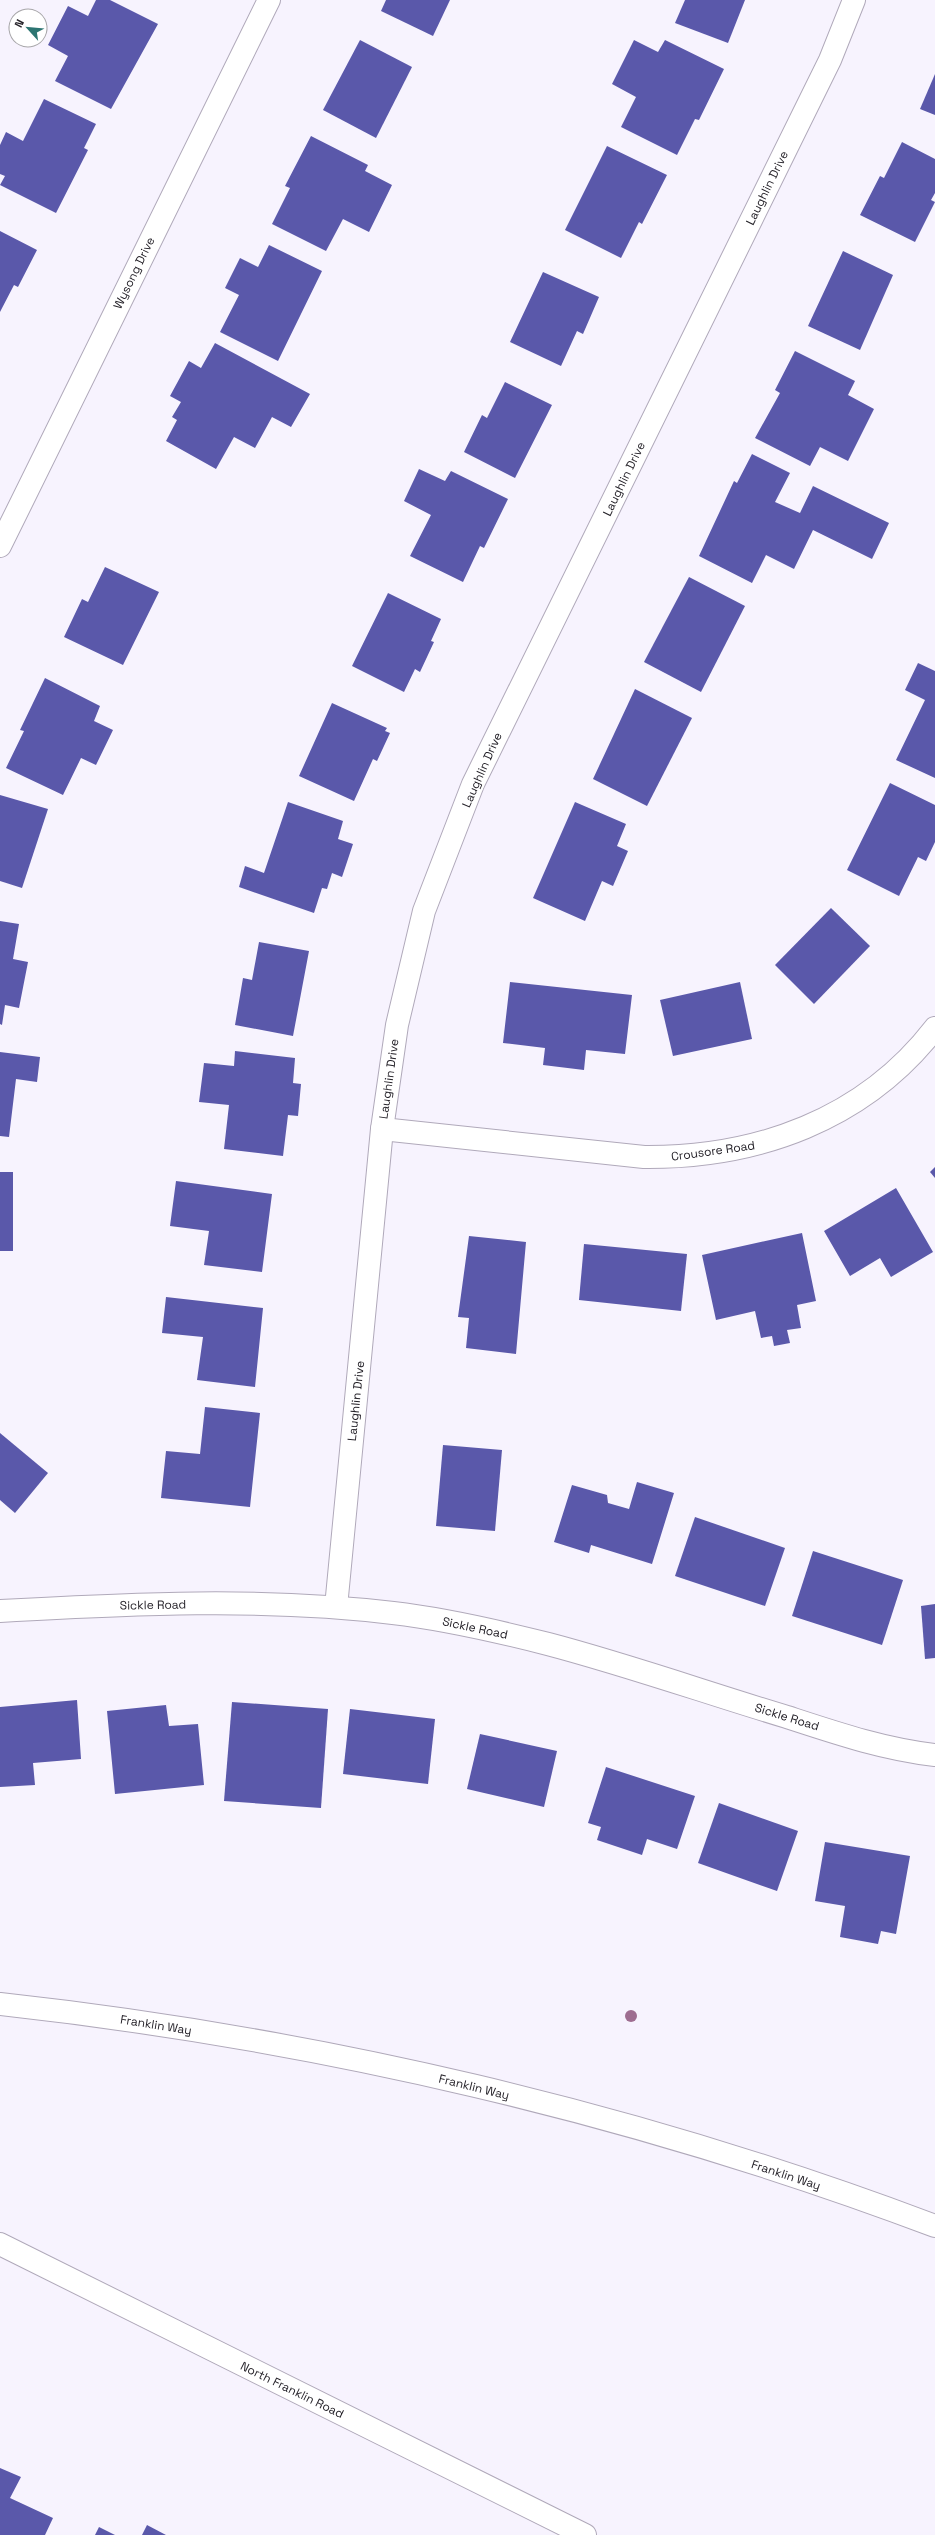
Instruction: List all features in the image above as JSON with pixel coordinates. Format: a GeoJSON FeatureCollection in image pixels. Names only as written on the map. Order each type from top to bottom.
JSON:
{"type":"FeatureCollection","features":[{"type":"Feature","properties":{"kind":"street","name":"Wysong Drive"},"geometry":{"type":"LineString","coordinates":[[0,546],[269,0]]}},
{"type":"Feature","properties":{"kind":"street","name":"Laughlin Drive"},"geometry":{"type":"LineString","coordinates":[[336,1607],[382,1129],[397,1025],[424,911],[473,784],[830,60],[854,0]]}},
{"type":"Feature","properties":{"kind":"street","name":"Crousore Road"},"geometry":{"type":"LineString","coordinates":[[382,1129],[644,1157],[683,1157],[722,1152],[762,1144],[816,1122],[852,1103],[899,1067],[935,1028]]}},
{"type":"Feature","properties":{"kind":"street","name":"Sickle Road"},"geometry":{"type":"LineString","coordinates":[[0,1612],[137,1604],[336,1607],[394,1613],[454,1623],[536,1641],[592,1656],[874,1745],[935,1755]]}},
{"type":"Feature","properties":{"kind":"street","name":"Franklin Way"},"geometry":{"type":"LineString","coordinates":[[0,2004],[95,2015],[292,2048],[480,2088],[724,2155],[834,2190],[935,2226]]}},
{"type":"Feature","properties":{"kind":"street","name":"North Franklin Road"},"geometry":{"type":"LineString","coordinates":[[0,2244],[585,2535]]}},
{"type":"Feature","properties":{"kind":"building"},"geometry":{"type":"Polygon","coordinates":[[[96,0],[110,0],[158,24],[111,109],[55,81],[68,56],[48,45],[68,6],[88,16],[96,0]]]}},
{"type":"Feature","properties":{"kind":"building"},"geometry":{"type":"Polygon","coordinates":[[[386,0],[450,0],[433,36],[381,11],[386,0]]]}},
{"type":"Feature","properties":{"kind":"building"},"geometry":{"type":"Polygon","coordinates":[[[685,0],[745,0],[728,43],[675,23],[685,0]]]}},
{"type":"Feature","properties":{"kind":"building"},"geometry":{"type":"Polygon","coordinates":[[[360,40],[412,67],[376,138],[323,110],[360,40]]]}},
{"type":"Feature","properties":{"kind":"building"},"geometry":{"type":"Polygon","coordinates":[[[634,40],[658,52],[665,40],[724,69],[699,120],[695,119],[677,155],[621,127],[636,97],[612,84],[634,40]]]}},
{"type":"Feature","properties":{"kind":"building"},"geometry":{"type":"Polygon","coordinates":[[[935,74],[935,115],[920,109],[935,74]]]}},
{"type":"Feature","properties":{"kind":"building"},"geometry":{"type":"Polygon","coordinates":[[[44,99],[96,124],[84,148],[88,150],[56,213],[0,185],[5,176],[0,174],[0,145],[6,132],[23,141],[44,99]]]}},
{"type":"Feature","properties":{"kind":"building"},"geometry":{"type":"Polygon","coordinates":[[[311,136],[368,165],[365,171],[392,185],[369,232],[343,219],[326,251],[272,224],[290,188],[285,186],[311,136]]]}},
{"type":"Feature","properties":{"kind":"building"},"geometry":{"type":"Polygon","coordinates":[[[902,142],[935,159],[935,193],[931,200],[935,202],[915,242],[860,215],[880,176],[884,178],[902,142]]]}},
{"type":"Feature","properties":{"kind":"building"},"geometry":{"type":"Polygon","coordinates":[[[607,146],[667,175],[642,224],[639,222],[621,258],[565,230],[607,146]]]}},
{"type":"Feature","properties":{"kind":"building"},"geometry":{"type":"Polygon","coordinates":[[[0,231],[37,250],[18,287],[14,285],[0,312],[0,231]]]}},
{"type":"Feature","properties":{"kind":"building"},"geometry":{"type":"Polygon","coordinates":[[[269,245],[322,271],[278,361],[220,332],[239,295],[225,288],[240,258],[258,267],[269,245]]]}},
{"type":"Feature","properties":{"kind":"building"},"geometry":{"type":"Polygon","coordinates":[[[843,251],[893,275],[860,350],[808,326],[843,251]]]}},
{"type":"Feature","properties":{"kind":"building"},"geometry":{"type":"Polygon","coordinates":[[[543,272],[599,297],[583,334],[577,331],[561,366],[510,342],[543,272]]]}},
{"type":"Feature","properties":{"kind":"building"},"geometry":{"type":"Polygon","coordinates":[[[215,343],[310,394],[291,427],[272,417],[255,448],[234,437],[216,469],[166,441],[177,420],[172,417],[181,402],[170,396],[189,361],[201,368],[215,343]]]}},
{"type":"Feature","properties":{"kind":"building"},"geometry":{"type":"Polygon","coordinates":[[[795,351],[855,381],[848,395],[874,409],[848,461],[820,447],[810,466],[755,438],[780,393],[775,390],[795,351]]]}},
{"type":"Feature","properties":{"kind":"building"},"geometry":{"type":"Polygon","coordinates":[[[505,382],[552,405],[515,478],[464,452],[482,415],[487,418],[505,382]]]}},
{"type":"Feature","properties":{"kind":"building"},"geometry":{"type":"Polygon","coordinates":[[[752,454],[790,473],[775,502],[800,513],[813,486],[889,523],[872,559],[813,530],[794,569],[766,555],[752,583],[699,556],[734,481],[737,483],[752,454]]]}},
{"type":"Feature","properties":{"kind":"building"},"geometry":{"type":"Polygon","coordinates":[[[419,469],[445,481],[451,471],[508,499],[484,548],[480,546],[463,582],[410,556],[431,515],[404,501],[419,469]]]}},
{"type":"Feature","properties":{"kind":"building"},"geometry":{"type":"Polygon","coordinates":[[[105,567],[159,592],[123,665],[64,637],[82,599],[88,602],[105,567]]]}},
{"type":"Feature","properties":{"kind":"building"},"geometry":{"type":"Polygon","coordinates":[[[689,577],[745,606],[701,692],[644,662],[689,577]]]}},
{"type":"Feature","properties":{"kind":"building"},"geometry":{"type":"Polygon","coordinates":[[[388,593],[441,619],[431,641],[434,642],[420,672],[415,669],[404,692],[352,666],[388,593]]]}},
{"type":"Feature","properties":{"kind":"building"},"geometry":{"type":"Polygon","coordinates":[[[918,663],[935,671],[935,778],[896,760],[925,700],[905,690],[918,663]]]}},
{"type":"Feature","properties":{"kind":"building"},"geometry":{"type":"Polygon","coordinates":[[[45,678],[100,706],[94,721],[113,730],[96,765],[81,758],[63,795],[6,768],[24,731],[20,730],[45,678]]]}},
{"type":"Feature","properties":{"kind":"building"},"geometry":{"type":"Polygon","coordinates":[[[635,689],[692,718],[647,806],[593,779],[635,689]]]}},
{"type":"Feature","properties":{"kind":"building"},"geometry":{"type":"Polygon","coordinates":[[[332,703],[387,728],[385,731],[390,733],[377,761],[373,759],[354,801],[299,776],[332,703]]]}},
{"type":"Feature","properties":{"kind":"building"},"geometry":{"type":"Polygon","coordinates":[[[890,783],[935,805],[935,842],[926,861],[918,857],[899,896],[847,870],[890,783]]]}},
{"type":"Feature","properties":{"kind":"building"},"geometry":{"type":"Polygon","coordinates":[[[0,795],[48,809],[22,888],[0,881],[0,795]]]}},
{"type":"Feature","properties":{"kind":"building"},"geometry":{"type":"Polygon","coordinates":[[[288,802],[343,821],[338,839],[353,844],[342,877],[332,873],[327,889],[322,888],[314,913],[239,887],[245,866],[264,873],[288,802]]]}},
{"type":"Feature","properties":{"kind":"building"},"geometry":{"type":"Polygon","coordinates":[[[575,802],[626,824],[617,846],[628,851],[613,886],[602,881],[585,921],[533,898],[575,802]]]}},
{"type":"Feature","properties":{"kind":"building"},"geometry":{"type":"Polygon","coordinates":[[[831,908],[870,946],[814,1004],[775,965],[831,908]]]}},
{"type":"Feature","properties":{"kind":"building"},"geometry":{"type":"Polygon","coordinates":[[[0,921],[19,924],[13,959],[28,962],[19,1008],[5,1005],[2,1025],[0,1024],[0,921]]]}},
{"type":"Feature","properties":{"kind":"building"},"geometry":{"type":"Polygon","coordinates":[[[259,942],[309,951],[293,1036],[235,1025],[243,978],[252,980],[259,942]]]}},
{"type":"Feature","properties":{"kind":"building"},"geometry":{"type":"Polygon","coordinates":[[[510,982],[632,995],[625,1054],[586,1050],[584,1070],[543,1065],[545,1048],[503,1043],[510,982]]]}},
{"type":"Feature","properties":{"kind":"building"},"geometry":{"type":"Polygon","coordinates":[[[740,982],[752,1039],[673,1056],[660,1000],[740,982]]]}},
{"type":"Feature","properties":{"kind":"building"},"geometry":{"type":"Polygon","coordinates":[[[235,1051],[295,1058],[293,1083],[301,1084],[298,1116],[288,1115],[283,1156],[224,1149],[229,1105],[199,1102],[204,1063],[234,1066],[235,1051]]]}},
{"type":"Feature","properties":{"kind":"building"},"geometry":{"type":"Polygon","coordinates":[[[0,1052],[40,1057],[37,1082],[16,1079],[9,1137],[0,1136],[0,1052]]]}},
{"type":"Feature","properties":{"kind":"building"},"geometry":{"type":"Polygon","coordinates":[[[935,1167],[935,1178],[930,1172],[935,1167]]]}},
{"type":"Feature","properties":{"kind":"building"},"geometry":{"type":"Polygon","coordinates":[[[0,1172],[13,1172],[13,1251],[0,1251],[0,1172]]]}},
{"type":"Feature","properties":{"kind":"building"},"geometry":{"type":"Polygon","coordinates":[[[176,1181],[272,1194],[262,1272],[204,1265],[209,1231],[170,1226],[176,1181]]]}},
{"type":"Feature","properties":{"kind":"building"},"geometry":{"type":"Polygon","coordinates":[[[896,1188],[933,1252],[891,1277],[880,1258],[850,1276],[824,1231],[896,1188]]]}},
{"type":"Feature","properties":{"kind":"building"},"geometry":{"type":"Polygon","coordinates":[[[802,1233],[816,1301],[797,1305],[801,1328],[787,1330],[790,1343],[774,1346],[772,1336],[761,1338],[755,1311],[716,1320],[702,1255],[802,1233]]]}},
{"type":"Feature","properties":{"kind":"building"},"geometry":{"type":"Polygon","coordinates":[[[469,1236],[526,1242],[516,1354],[466,1348],[469,1318],[458,1317],[469,1236]]]}},
{"type":"Feature","properties":{"kind":"building"},"geometry":{"type":"Polygon","coordinates":[[[584,1244],[687,1254],[681,1311],[579,1300],[584,1244]]]}},
{"type":"Feature","properties":{"kind":"building"},"geometry":{"type":"Polygon","coordinates":[[[166,1297],[263,1308],[255,1387],[197,1380],[203,1337],[162,1333],[166,1297]]]}},
{"type":"Feature","properties":{"kind":"building"},"geometry":{"type":"Polygon","coordinates":[[[205,1407],[260,1413],[250,1507],[161,1498],[166,1451],[200,1454],[205,1407]]]}},
{"type":"Feature","properties":{"kind":"building"},"geometry":{"type":"Polygon","coordinates":[[[0,1433],[48,1473],[15,1513],[0,1500],[0,1433]]]}},
{"type":"Feature","properties":{"kind":"building"},"geometry":{"type":"Polygon","coordinates":[[[443,1445],[502,1450],[495,1531],[436,1526],[443,1445]]]}},
{"type":"Feature","properties":{"kind":"building"},"geometry":{"type":"Polygon","coordinates":[[[637,1482],[674,1493],[652,1564],[591,1545],[589,1553],[554,1542],[572,1485],[607,1495],[608,1503],[629,1509],[637,1482]]]}},
{"type":"Feature","properties":{"kind":"building"},"geometry":{"type":"Polygon","coordinates":[[[695,1517],[785,1548],[765,1606],[675,1576],[695,1517]]]}},
{"type":"Feature","properties":{"kind":"building"},"geometry":{"type":"Polygon","coordinates":[[[813,1551],[903,1580],[882,1645],[792,1616],[813,1551]]]}},
{"type":"Feature","properties":{"kind":"building"},"geometry":{"type":"Polygon","coordinates":[[[935,1604],[935,1658],[925,1659],[921,1606],[935,1604]]]}},
{"type":"Feature","properties":{"kind":"building"},"geometry":{"type":"Polygon","coordinates":[[[77,1700],[81,1759],[33,1763],[35,1785],[0,1787],[0,1707],[77,1700]]]}},
{"type":"Feature","properties":{"kind":"building"},"geometry":{"type":"Polygon","coordinates":[[[232,1702],[328,1709],[321,1808],[224,1801],[232,1702]]]}},
{"type":"Feature","properties":{"kind":"building"},"geometry":{"type":"Polygon","coordinates":[[[166,1705],[169,1726],[198,1724],[204,1785],[115,1794],[107,1711],[166,1705]]]}},
{"type":"Feature","properties":{"kind":"building"},"geometry":{"type":"Polygon","coordinates":[[[350,1709],[435,1719],[428,1784],[343,1774],[350,1709]]]}},
{"type":"Feature","properties":{"kind":"building"},"geometry":{"type":"Polygon","coordinates":[[[480,1734],[557,1751],[544,1807],[467,1789],[480,1734]]]}},
{"type":"Feature","properties":{"kind":"building"},"geometry":{"type":"Polygon","coordinates":[[[606,1767],[695,1796],[677,1849],[647,1839],[642,1855],[597,1840],[601,1827],[588,1823],[606,1767]]]}},
{"type":"Feature","properties":{"kind":"building"},"geometry":{"type":"Polygon","coordinates":[[[719,1803],[798,1831],[777,1891],[698,1863],[719,1803]]]}},
{"type":"Feature","properties":{"kind":"building"},"geometry":{"type":"Polygon","coordinates":[[[825,1842],[910,1856],[896,1934],[881,1931],[878,1944],[840,1937],[845,1906],[815,1901],[825,1842]]]}},
{"type":"Feature","properties":{"kind":"building"},"geometry":{"type":"Polygon","coordinates":[[[0,2468],[21,2477],[10,2498],[53,2518],[45,2535],[0,2535],[0,2468]]]}},
{"type":"Feature","properties":{"kind":"building"},"geometry":{"type":"Polygon","coordinates":[[[147,2525],[166,2535],[142,2535],[147,2525]]]}},
{"type":"Feature","properties":{"kind":"building"},"geometry":{"type":"Polygon","coordinates":[[[99,2527],[115,2535],[95,2535],[99,2527]]]}}]}
